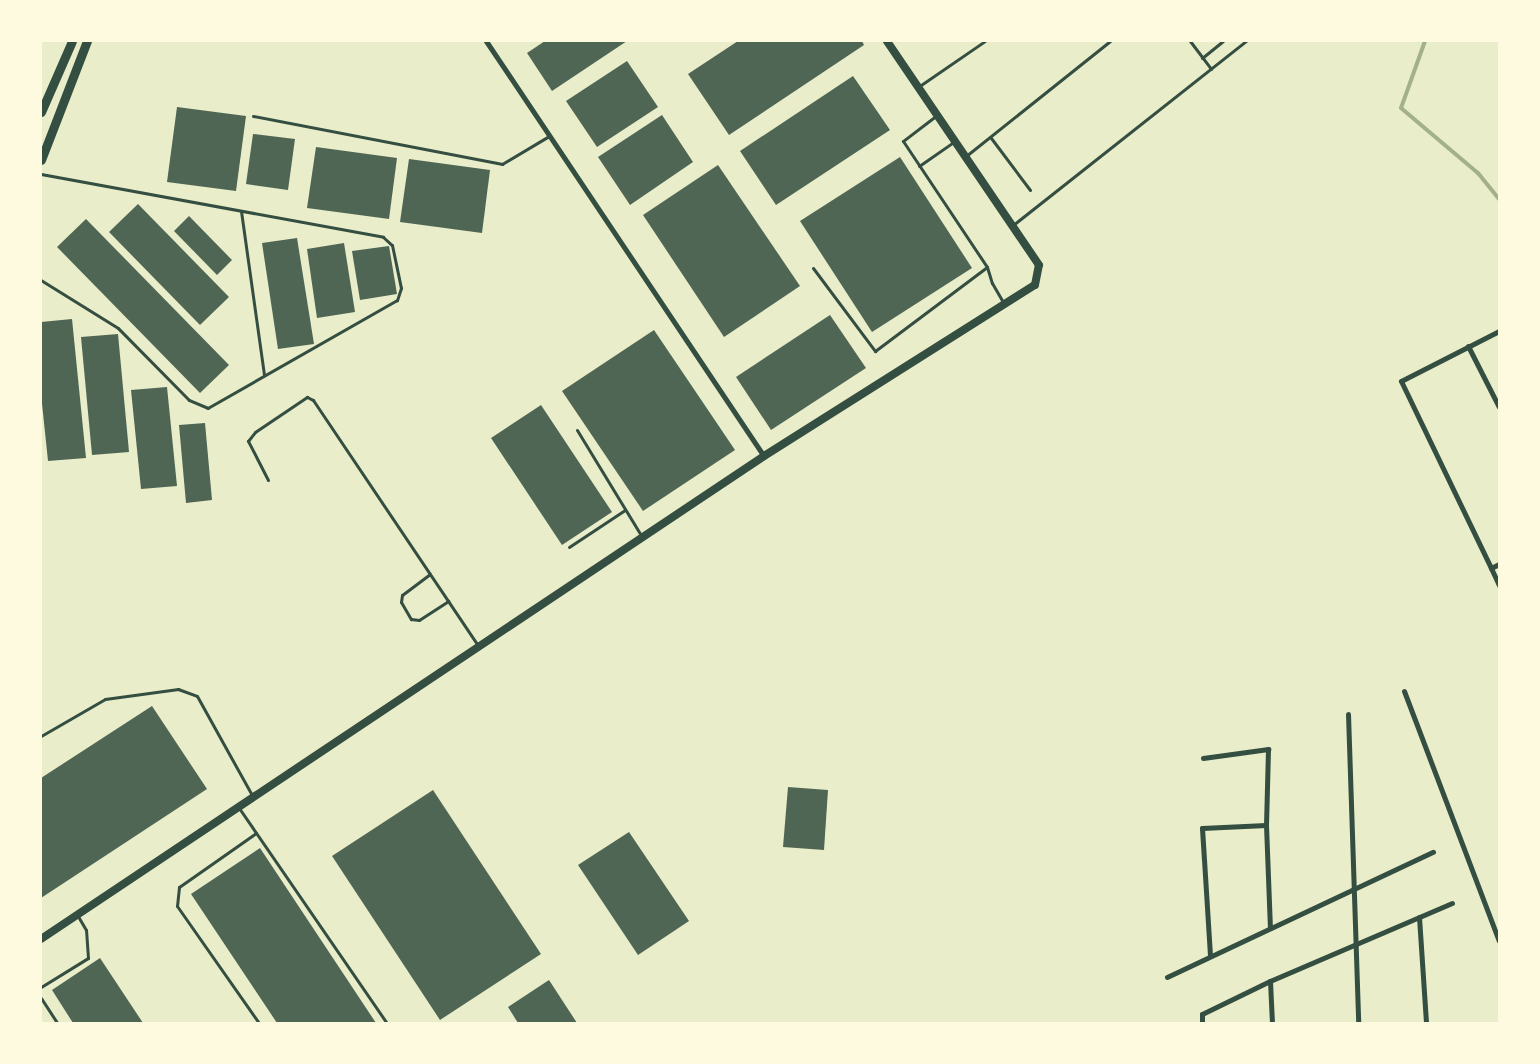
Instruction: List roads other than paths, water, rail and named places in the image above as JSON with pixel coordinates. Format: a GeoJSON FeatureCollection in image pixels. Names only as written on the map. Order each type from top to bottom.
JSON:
{"type":"FeatureCollection","features":[{"type":"Feature","properties":{"kind":"main road"},"geometry":{"type":"LineString","coordinates":[[41,112],[43,101],[72,41]]}},
{"type":"Feature","properties":{"kind":"main road"},"geometry":{"type":"LineString","coordinates":[[41,160],[87,41]]}},
{"type":"Feature","properties":{"kind":"street"},"geometry":{"type":"LineString","coordinates":[[486,41],[764,456]]}},
{"type":"Feature","properties":{"kind":"street"},"geometry":{"type":"LineString","coordinates":[[41,939],[764,456],[1035,285],[1039,265],[887,41]]}},
{"type":"Feature","properties":{"kind":"street"},"geometry":{"type":"LineString","coordinates":[[1499,331],[1401,381],[1499,585]]}},
{"type":"Feature","properties":{"kind":"street"},"geometry":{"type":"LineString","coordinates":[[1468,346],[1499,408]]}},
{"type":"Feature","properties":{"kind":"street"},"geometry":{"type":"LineString","coordinates":[[1491,568],[1499,564]]}},
{"type":"Feature","properties":{"kind":"street"},"geometry":{"type":"LineString","coordinates":[[1404,692],[1499,941]]}},
{"type":"Feature","properties":{"kind":"street"},"geometry":{"type":"LineString","coordinates":[[1348,714],[1357,944],[1358,1023]]}},
{"type":"Feature","properties":{"kind":"street"},"geometry":{"type":"LineString","coordinates":[[1203,758],[1268,749],[1266,825],[1270,927]]}},
{"type":"Feature","properties":{"kind":"street"},"geometry":{"type":"LineString","coordinates":[[1210,955],[1202,828],[1266,825]]}},
{"type":"Feature","properties":{"kind":"street"},"geometry":{"type":"LineString","coordinates":[[1167,977],[1210,955],[1433,852]]}},
{"type":"Feature","properties":{"kind":"street"},"geometry":{"type":"LineString","coordinates":[[1202,1023],[1202,1014],[1270,981],[1452,903]]}},
{"type":"Feature","properties":{"kind":"street"},"geometry":{"type":"LineString","coordinates":[[1419,917],[1426,1023]]}},
{"type":"Feature","properties":{"kind":"street"},"geometry":{"type":"LineString","coordinates":[[1270,981],[1272,1023]]}},
{"type":"Feature","properties":{"kind":"lane"},"geometry":{"type":"LineString","coordinates":[[918,87],[985,41]]}},
{"type":"Feature","properties":{"kind":"lane"},"geometry":{"type":"LineString","coordinates":[[965,156],[1110,41]]}},
{"type":"Feature","properties":{"kind":"lane"},"geometry":{"type":"LineString","coordinates":[[1190,41],[1211,69]]}},
{"type":"Feature","properties":{"kind":"lane"},"geometry":{"type":"LineString","coordinates":[[1202,58],[1224,41]]}},
{"type":"Feature","properties":{"kind":"lane"},"geometry":{"type":"LineString","coordinates":[[1012,225],[1243,42]]}},
{"type":"Feature","properties":{"kind":"lane"},"geometry":{"type":"LineString","coordinates":[[937,115],[902,141],[987,267],[992,284],[1005,304]]}},
{"type":"Feature","properties":{"kind":"lane"},"geometry":{"type":"LineString","coordinates":[[253,116],[502,164],[550,135]]}},
{"type":"Feature","properties":{"kind":"lane"},"geometry":{"type":"LineString","coordinates":[[990,138],[1030,190]]}},
{"type":"Feature","properties":{"kind":"lane"},"geometry":{"type":"LineString","coordinates":[[919,167],[955,141]]}},
{"type":"Feature","properties":{"kind":"lane"},"geometry":{"type":"LineString","coordinates":[[41,174],[382,237],[392,245],[401,288],[396,300],[208,408],[189,400],[118,328],[41,280]]}},
{"type":"Feature","properties":{"kind":"lane"},"geometry":{"type":"LineString","coordinates":[[240,211],[264,375]]}},
{"type":"Feature","properties":{"kind":"lane"},"geometry":{"type":"LineString","coordinates":[[813,268],[875,352],[987,267]]}},
{"type":"Feature","properties":{"kind":"lane"},"geometry":{"type":"LineString","coordinates":[[268,480],[248,441],[255,432],[307,397],[313,400],[478,647]]}},
{"type":"Feature","properties":{"kind":"lane"},"geometry":{"type":"LineString","coordinates":[[577,430],[642,537]]}},
{"type":"Feature","properties":{"kind":"lane"},"geometry":{"type":"LineString","coordinates":[[569,547],[625,510]]}},
{"type":"Feature","properties":{"kind":"lane"},"geometry":{"type":"LineString","coordinates":[[430,574],[402,595],[401,602],[411,619],[419,620],[448,601]]}},
{"type":"Feature","properties":{"kind":"lane"},"geometry":{"type":"LineString","coordinates":[[41,736],[105,699],[178,688],[197,696],[254,798]]}},
{"type":"Feature","properties":{"kind":"lane"},"geometry":{"type":"LineString","coordinates":[[238,808],[387,1023]]}},
{"type":"Feature","properties":{"kind":"lane"},"geometry":{"type":"LineString","coordinates":[[256,833],[179,887],[177,906],[259,1023]]}},
{"type":"Feature","properties":{"kind":"lane"},"geometry":{"type":"LineString","coordinates":[[41,987],[88,958],[86,930],[78,915]]}},
{"type":"Feature","properties":{"kind":"lane"},"geometry":{"type":"LineString","coordinates":[[41,998],[57,1023]]}},
{"type":"Feature","properties":{"kind":"waterway"},"geometry":{"type":"LineString","coordinates":[[1425,41],[1401,108],[1478,173],[1499,199]]}}]}
